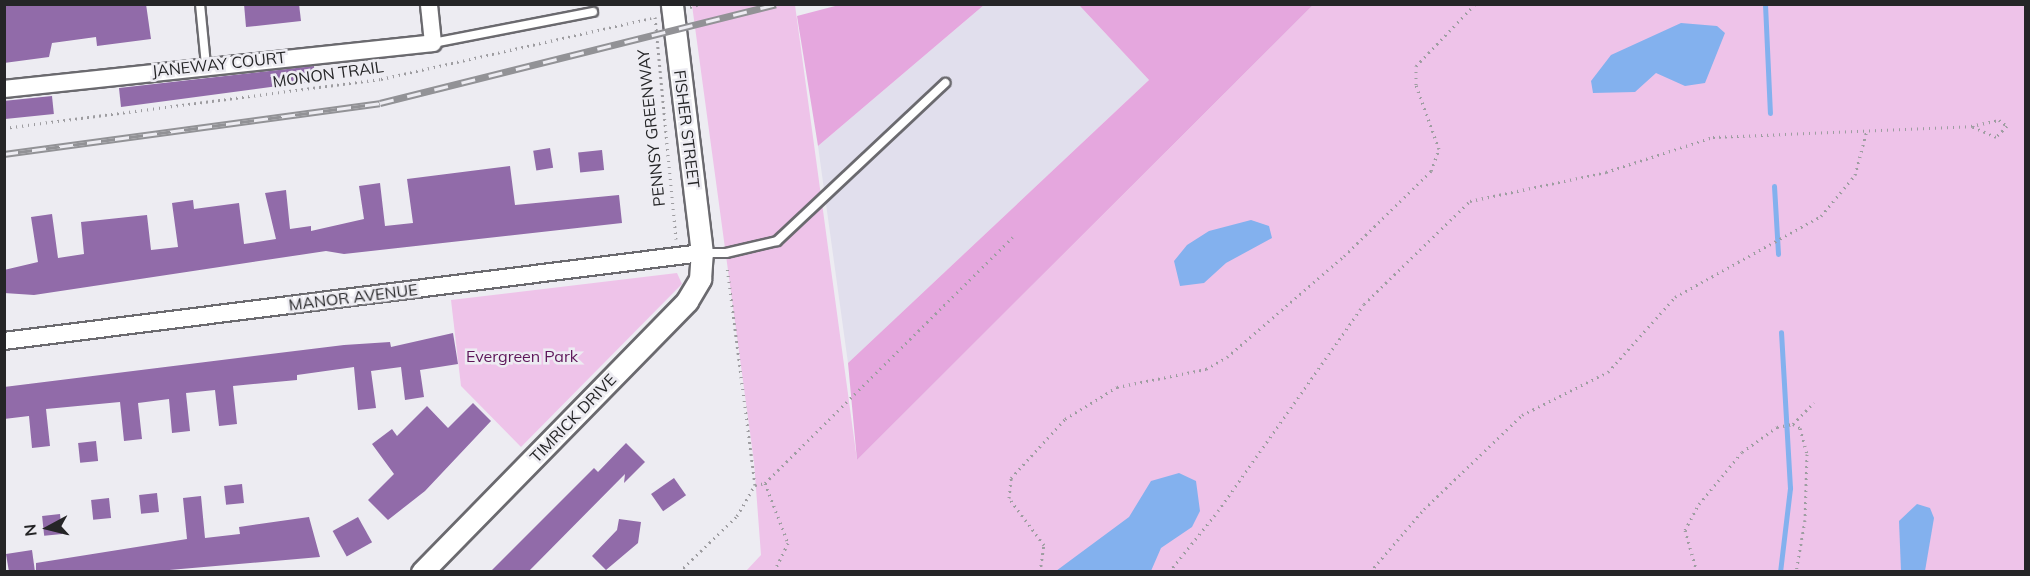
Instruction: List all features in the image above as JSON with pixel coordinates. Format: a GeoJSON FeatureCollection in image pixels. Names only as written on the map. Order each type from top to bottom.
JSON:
{"type":"FeatureCollection","features":[{"type":"Feature","properties":{"kind":"street"},"geometry":{"type":"LineString","coordinates":[[429,4],[433,43]]}},
{"type":"Feature","properties":{"kind":"street","name":"FISHER STREET"},"geometry":{"type":"LineString","coordinates":[[667,10],[702,252]]}},
{"type":"Feature","properties":{"kind":"street","name":"JANEWAY COURT"},"geometry":{"type":"LineString","coordinates":[[4,88],[206,65],[433,43]]}},
{"type":"Feature","properties":{"kind":"street","name":"MANOR AVENUE"},"geometry":{"type":"LineString","coordinates":[[4,341],[702,252]]}},
{"type":"Feature","properties":{"kind":"street","name":"TIMRICK DRIVE"},"geometry":{"type":"LineString","coordinates":[[422,572],[687,302],[700,279],[702,252]]}},
{"type":"Feature","properties":{"kind":"lane"},"geometry":{"type":"LineString","coordinates":[[200,4],[206,65]]}},
{"type":"Feature","properties":{"kind":"lane"},"geometry":{"type":"LineString","coordinates":[[433,43],[593,12]]}},
{"type":"Feature","properties":{"kind":"lane"},"geometry":{"type":"LineString","coordinates":[[702,252],[726,253],[777,240],[945,83]]}},
{"type":"Feature","properties":{"kind":"path"},"geometry":{"type":"LineString","coordinates":[[1040,572],[1044,545],[1009,498],[1011,478],[1065,419],[1117,387],[1206,369],[1227,357],[1344,256],[1431,171],[1439,149],[1416,85],[1416,66],[1475,4]]}},
{"type":"Feature","properties":{"kind":"path"},"geometry":{"type":"LineString","coordinates":[[651,18],[667,10]]}},
{"type":"Feature","properties":{"kind":"path","name":"MONON TRAIL"},"geometry":{"type":"LineString","coordinates":[[4,128],[381,79],[651,18]]}},
{"type":"Feature","properties":{"kind":"path","name":"PENNSY GREENWAY"},"geometry":{"type":"LineString","coordinates":[[651,18],[675,239],[682,239]]}},
{"type":"Feature","properties":{"kind":"path"},"geometry":{"type":"LineString","coordinates":[[1169,572],[1218,511],[1364,304],[1460,208],[1486,195],[1606,172],[1713,138],[1867,129],[1971,126],[1999,120],[2007,126],[1996,137],[1971,126]]}},
{"type":"Feature","properties":{"kind":"path"},"geometry":{"type":"LineString","coordinates":[[1370,572],[1507,427],[1545,401],[1598,380],[1667,302],[1786,239],[1821,216],[1848,187],[1867,129]]}},
{"type":"Feature","properties":{"kind":"path"},"geometry":{"type":"LineString","coordinates":[[754,485],[765,483],[1013,237]]}},
{"type":"Feature","properties":{"kind":"path"},"geometry":{"type":"LineString","coordinates":[[679,572],[737,516],[754,485],[727,266]]}},
{"type":"Feature","properties":{"kind":"path"},"geometry":{"type":"LineString","coordinates":[[1697,572],[1687,544],[1688,522],[1716,478],[1777,427],[1793,423],[1814,402]]}},
{"type":"Feature","properties":{"kind":"path"},"geometry":{"type":"LineString","coordinates":[[1793,423],[1800,428],[1807,454],[1805,520],[1796,572]]}},
{"type":"Feature","properties":{"kind":"path"},"geometry":{"type":"LineString","coordinates":[[765,483],[788,543],[774,572]]}},
{"type":"Feature","properties":{"kind":"shaded area"},"geometry":{"type":"Polygon","coordinates":[[[839,5],[984,5],[818,146],[797,16],[839,5]]]}},
{"type":"Feature","properties":{"kind":"shaded area"},"geometry":{"type":"Polygon","coordinates":[[[984,5],[1079,5],[1149,80],[848,363],[818,146],[984,5]]]}},
{"type":"Feature","properties":{"kind":"shaded area"},"geometry":{"type":"Polygon","coordinates":[[[1079,5],[1313,5],[857,460],[848,363],[1149,80],[1079,5]]]}},
{"type":"Feature","properties":{"kind":"green space"},"geometry":{"type":"Polygon","coordinates":[[[692,5],[795,5],[857,460],[1313,5],[2025,5],[2025,571],[746,571],[761,555],[754,462],[692,5]]]}},
{"type":"Feature","properties":{"kind":"green space","name":"Evergreen Park"},"geometry":{"type":"Polygon","coordinates":[[[677,273],[682,284],[521,447],[461,386],[451,300],[677,273]]]}},
{"type":"Feature","properties":{"kind":"water"},"geometry":{"type":"Polygon","coordinates":[[[1681,23],[1717,26],[1725,33],[1705,83],[1685,86],[1656,73],[1635,92],[1593,93],[1591,81],[1611,55],[1681,23]]]}},
{"type":"Feature","properties":{"kind":"water"},"geometry":{"type":"Polygon","coordinates":[[[1251,220],[1269,226],[1272,238],[1226,263],[1204,283],[1180,286],[1174,261],[1187,245],[1209,231],[1251,220]]]}},
{"type":"Feature","properties":{"kind":"water"},"geometry":{"type":"Polygon","coordinates":[[[1179,473],[1196,481],[1200,511],[1192,527],[1161,548],[1151,571],[1056,571],[1129,517],[1151,481],[1179,473]]]}},
{"type":"Feature","properties":{"kind":"water"},"geometry":{"type":"Polygon","coordinates":[[[1917,504],[1930,508],[1934,518],[1925,571],[1901,571],[1899,521],[1917,504]]]}},
{"type":"Feature","properties":{"kind":"building"},"geometry":{"type":"Polygon","coordinates":[[[4,4],[146,4],[151,39],[97,46],[96,37],[52,43],[49,57],[4,63],[4,4]]]}},
{"type":"Feature","properties":{"kind":"building"},"geometry":{"type":"Polygon","coordinates":[[[244,4],[299,4],[301,21],[246,27],[244,4]]]}},
{"type":"Feature","properties":{"kind":"building"},"geometry":{"type":"Polygon","coordinates":[[[314,66],[315,81],[121,107],[119,88],[314,66]]]}},
{"type":"Feature","properties":{"kind":"building"},"geometry":{"type":"Polygon","coordinates":[[[52,96],[54,114],[5,119],[4,101],[52,96]]]}},
{"type":"Feature","properties":{"kind":"building"},"geometry":{"type":"Polygon","coordinates":[[[550,148],[553,168],[536,170],[533,151],[550,148]]]}},
{"type":"Feature","properties":{"kind":"building"},"geometry":{"type":"Polygon","coordinates":[[[602,150],[604,170],[580,172],[578,153],[602,150]]]}},
{"type":"Feature","properties":{"kind":"building"},"geometry":{"type":"Polygon","coordinates":[[[510,166],[515,205],[619,195],[622,223],[344,254],[326,251],[34,295],[4,293],[4,270],[38,262],[31,217],[52,214],[58,258],[84,254],[81,222],[147,215],[151,250],[178,247],[172,203],[193,200],[194,209],[239,203],[244,244],[276,239],[265,193],[286,190],[290,229],[311,226],[311,231],[364,219],[359,186],[380,183],[385,226],[413,223],[407,179],[510,166]]]}},
{"type":"Feature","properties":{"kind":"building"},"geometry":{"type":"Polygon","coordinates":[[[453,333],[458,364],[420,370],[424,397],[405,400],[401,367],[371,371],[376,408],[358,410],[354,367],[297,375],[297,380],[233,386],[237,424],[219,426],[215,390],[186,393],[190,431],[172,433],[169,399],[138,403],[142,439],[124,441],[120,402],[46,409],[50,446],[32,448],[29,416],[4,419],[4,387],[344,345],[390,342],[391,347],[453,333]]]}},
{"type":"Feature","properties":{"kind":"building"},"geometry":{"type":"Polygon","coordinates":[[[473,403],[491,421],[425,491],[388,520],[368,500],[394,474],[372,444],[392,429],[397,436],[427,406],[448,428],[473,403]]]}},
{"type":"Feature","properties":{"kind":"building"},"geometry":{"type":"Polygon","coordinates":[[[96,441],[98,461],[80,463],[78,443],[96,441]]]}},
{"type":"Feature","properties":{"kind":"building"},"geometry":{"type":"Polygon","coordinates":[[[626,443],[645,462],[624,483],[625,474],[528,572],[490,572],[594,468],[598,472],[626,443]]]}},
{"type":"Feature","properties":{"kind":"building"},"geometry":{"type":"Polygon","coordinates":[[[674,478],[686,495],[663,511],[651,494],[674,478]]]}},
{"type":"Feature","properties":{"kind":"building"},"geometry":{"type":"Polygon","coordinates":[[[242,484],[244,503],[226,505],[224,486],[242,484]]]}},
{"type":"Feature","properties":{"kind":"building"},"geometry":{"type":"Polygon","coordinates":[[[157,493],[159,512],[141,514],[139,495],[157,493]]]}},
{"type":"Feature","properties":{"kind":"building"},"geometry":{"type":"Polygon","coordinates":[[[201,496],[205,538],[240,534],[239,527],[309,517],[320,557],[146,572],[36,572],[36,563],[187,539],[183,498],[201,496]]]}},
{"type":"Feature","properties":{"kind":"building"},"geometry":{"type":"Polygon","coordinates":[[[109,498],[111,518],[93,520],[91,500],[109,498]]]}},
{"type":"Feature","properties":{"kind":"building"},"geometry":{"type":"Polygon","coordinates":[[[60,514],[62,534],[44,536],[42,516],[60,514]]]}},
{"type":"Feature","properties":{"kind":"building"},"geometry":{"type":"Polygon","coordinates":[[[358,517],[372,542],[347,556],[333,531],[358,517]]]}},
{"type":"Feature","properties":{"kind":"building"},"geometry":{"type":"Polygon","coordinates":[[[619,519],[641,522],[638,543],[606,570],[592,556],[617,530],[619,519]]]}},
{"type":"Feature","properties":{"kind":"building"},"geometry":{"type":"Polygon","coordinates":[[[32,550],[35,572],[9,572],[6,554],[32,550]]]}},
{"type":"Feature","properties":{"kind":"waterway"},"geometry":{"type":"LineString","coordinates":[[1765,4],[1770,113]]}},
{"type":"Feature","properties":{"kind":"waterway"},"geometry":{"type":"LineString","coordinates":[[1774,186],[1778,254]]}},
{"type":"Feature","properties":{"kind":"waterway"},"geometry":{"type":"LineString","coordinates":[[1780,572],[1790,488],[1781,332]]}},
{"type":"Feature","properties":{"kind":"railway"},"geometry":{"type":"LineString","coordinates":[[4,154],[380,103],[776,4]]}}]}
